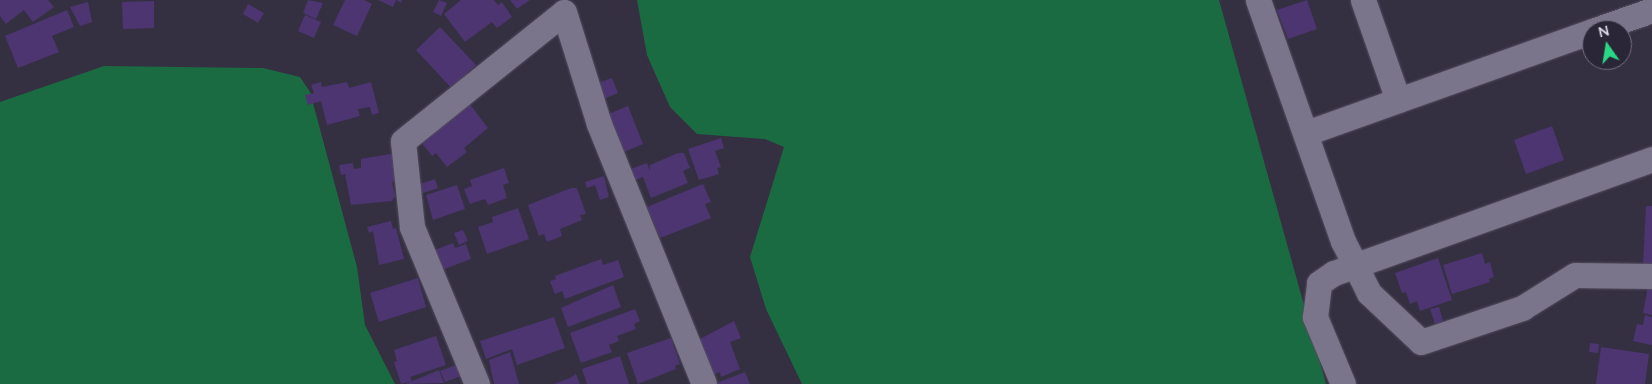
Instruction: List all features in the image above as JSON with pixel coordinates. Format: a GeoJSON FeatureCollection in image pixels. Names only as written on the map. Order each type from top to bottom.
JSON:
{"type":"FeatureCollection","features":[{"type":"Feature","properties":{"kind":"street"},"geometry":{"type":"LineString","coordinates":[[1258,0],[1343,241],[1368,293],[1421,342],[1522,308],[1575,275],[1652,276]]}},
{"type":"Feature","properties":{"kind":"street"},"geometry":{"type":"LineString","coordinates":[[1363,0],[1398,100]]}},
{"type":"Feature","properties":{"kind":"street"},"geometry":{"type":"LineString","coordinates":[[1624,20],[1652,10]]}},
{"type":"Feature","properties":{"kind":"street"},"geometry":{"type":"LineString","coordinates":[[477,384],[412,227],[403,141],[564,12],[599,124],[704,384]]}},
{"type":"Feature","properties":{"kind":"street"},"geometry":{"type":"LineString","coordinates":[[1306,133],[1582,35]]}},
{"type":"Feature","properties":{"kind":"street"},"geometry":{"type":"LineString","coordinates":[[1343,384],[1324,344],[1316,317],[1319,283],[1355,266],[1652,159]]}},
{"type":"Feature","properties":{"kind":"green space"},"geometry":{"type":"Polygon","coordinates":[[[637,0],[1219,0],[1326,384],[802,384],[766,309],[750,257],[784,147],[765,139],[697,134],[670,107],[647,55],[637,0]]]}},
{"type":"Feature","properties":{"kind":"green space"},"geometry":{"type":"Polygon","coordinates":[[[104,66],[263,68],[300,77],[310,92],[357,267],[365,325],[395,384],[0,384],[0,102],[104,66]]]}},
{"type":"Feature","properties":{"kind":"building"},"geometry":{"type":"Polygon","coordinates":[[[0,0],[48,0],[54,7],[33,22],[24,10],[6,24],[0,16],[0,0]]]}},
{"type":"Feature","properties":{"kind":"building"},"geometry":{"type":"Polygon","coordinates":[[[308,0],[323,3],[316,19],[303,13],[308,0]]]}},
{"type":"Feature","properties":{"kind":"building"},"geometry":{"type":"Polygon","coordinates":[[[345,0],[364,0],[372,4],[357,36],[333,25],[345,0]]]}},
{"type":"Feature","properties":{"kind":"building"},"geometry":{"type":"Polygon","coordinates":[[[378,0],[396,0],[393,7],[378,0]]]}},
{"type":"Feature","properties":{"kind":"building"},"geometry":{"type":"Polygon","coordinates":[[[439,0],[447,3],[441,16],[433,12],[439,0]]]}},
{"type":"Feature","properties":{"kind":"building"},"geometry":{"type":"Polygon","coordinates":[[[461,0],[494,0],[498,5],[502,2],[512,17],[497,28],[492,22],[465,42],[444,14],[461,0]]]}},
{"type":"Feature","properties":{"kind":"building"},"geometry":{"type":"Polygon","coordinates":[[[510,0],[530,0],[517,9],[510,0]]]}},
{"type":"Feature","properties":{"kind":"building"},"geometry":{"type":"Polygon","coordinates":[[[1307,0],[1317,29],[1288,39],[1277,10],[1307,0]]]}},
{"type":"Feature","properties":{"kind":"building"},"geometry":{"type":"Polygon","coordinates":[[[154,1],[154,28],[123,29],[122,2],[154,1]]]}},
{"type":"Feature","properties":{"kind":"building"},"geometry":{"type":"Polygon","coordinates":[[[88,2],[92,22],[80,26],[70,7],[88,2]]]}},
{"type":"Feature","properties":{"kind":"building"},"geometry":{"type":"Polygon","coordinates":[[[248,4],[264,13],[258,23],[243,14],[248,4]]]}},
{"type":"Feature","properties":{"kind":"building"},"geometry":{"type":"Polygon","coordinates":[[[67,10],[74,27],[52,36],[59,52],[18,68],[5,36],[67,10]]]}},
{"type":"Feature","properties":{"kind":"building"},"geometry":{"type":"Polygon","coordinates":[[[305,15],[321,22],[314,38],[298,31],[305,15]]]}},
{"type":"Feature","properties":{"kind":"building"},"geometry":{"type":"Polygon","coordinates":[[[440,27],[476,65],[460,80],[455,92],[416,50],[440,27]]]}},
{"type":"Feature","properties":{"kind":"building"},"geometry":{"type":"Polygon","coordinates":[[[612,78],[618,93],[601,100],[595,84],[612,78]]]}},
{"type":"Feature","properties":{"kind":"building"},"geometry":{"type":"Polygon","coordinates":[[[321,82],[322,87],[347,82],[349,88],[371,82],[379,113],[372,115],[370,107],[358,109],[360,116],[327,125],[321,101],[308,105],[305,95],[314,93],[311,85],[321,82]]]}},
{"type":"Feature","properties":{"kind":"building"},"geometry":{"type":"Polygon","coordinates":[[[469,103],[488,128],[464,148],[467,152],[447,167],[436,153],[432,156],[421,142],[469,103]]]}},
{"type":"Feature","properties":{"kind":"building"},"geometry":{"type":"Polygon","coordinates":[[[628,106],[643,144],[622,153],[606,115],[628,106]]]}},
{"type":"Feature","properties":{"kind":"building"},"geometry":{"type":"Polygon","coordinates":[[[1552,126],[1564,160],[1526,174],[1514,140],[1552,126]]]}},
{"type":"Feature","properties":{"kind":"building"},"geometry":{"type":"Polygon","coordinates":[[[721,138],[724,148],[715,151],[721,167],[717,168],[719,174],[699,180],[688,149],[721,138]]]}},
{"type":"Feature","properties":{"kind":"building"},"geometry":{"type":"Polygon","coordinates":[[[678,153],[684,153],[690,168],[683,171],[688,183],[651,198],[643,177],[633,181],[628,170],[647,163],[650,171],[650,165],[678,153]]]}},
{"type":"Feature","properties":{"kind":"building"},"geometry":{"type":"Polygon","coordinates":[[[393,155],[398,181],[392,182],[395,196],[392,201],[351,205],[345,174],[341,175],[339,165],[353,163],[354,169],[361,168],[361,159],[393,155]]]}},
{"type":"Feature","properties":{"kind":"building"},"geometry":{"type":"Polygon","coordinates":[[[504,168],[509,183],[503,185],[507,198],[488,205],[485,199],[470,204],[464,189],[472,186],[470,180],[504,168]]]}},
{"type":"Feature","properties":{"kind":"building"},"geometry":{"type":"Polygon","coordinates":[[[604,176],[609,197],[600,200],[595,185],[587,188],[585,182],[604,176]]]}},
{"type":"Feature","properties":{"kind":"building"},"geometry":{"type":"Polygon","coordinates":[[[435,179],[438,188],[420,194],[417,185],[435,179]]]}},
{"type":"Feature","properties":{"kind":"building"},"geometry":{"type":"Polygon","coordinates":[[[703,184],[711,202],[705,204],[711,218],[660,238],[647,207],[703,184]]]}},
{"type":"Feature","properties":{"kind":"building"},"geometry":{"type":"Polygon","coordinates":[[[457,185],[465,209],[433,220],[426,195],[457,185]]]}},
{"type":"Feature","properties":{"kind":"building"},"geometry":{"type":"Polygon","coordinates":[[[571,188],[577,188],[586,214],[580,215],[582,220],[560,229],[562,236],[547,242],[544,234],[539,236],[528,205],[571,188]]]}},
{"type":"Feature","properties":{"kind":"building"},"geometry":{"type":"Polygon","coordinates":[[[1646,206],[1652,206],[1652,264],[1643,264],[1646,206]]]}},
{"type":"Feature","properties":{"kind":"building"},"geometry":{"type":"Polygon","coordinates":[[[518,208],[529,239],[487,254],[478,227],[493,222],[492,217],[518,208]]]}},
{"type":"Feature","properties":{"kind":"building"},"geometry":{"type":"Polygon","coordinates":[[[391,221],[393,229],[396,228],[404,259],[379,265],[373,231],[369,233],[367,227],[391,221]]]}},
{"type":"Feature","properties":{"kind":"building"},"geometry":{"type":"Polygon","coordinates":[[[463,230],[468,241],[459,245],[454,233],[463,230]]]}},
{"type":"Feature","properties":{"kind":"building"},"geometry":{"type":"Polygon","coordinates":[[[453,243],[455,248],[466,244],[471,259],[442,270],[435,250],[453,243]]]}},
{"type":"Feature","properties":{"kind":"building"},"geometry":{"type":"Polygon","coordinates":[[[1482,253],[1485,264],[1490,262],[1494,277],[1489,279],[1490,282],[1452,294],[1443,265],[1482,253]]]}},
{"type":"Feature","properties":{"kind":"building"},"geometry":{"type":"Polygon","coordinates":[[[1438,258],[1452,300],[1420,311],[1417,301],[1410,304],[1406,292],[1402,293],[1395,273],[1438,258]]]}},
{"type":"Feature","properties":{"kind":"building"},"geometry":{"type":"Polygon","coordinates":[[[601,259],[603,265],[618,260],[624,277],[565,299],[562,291],[555,294],[550,281],[556,279],[555,276],[601,259]]]}},
{"type":"Feature","properties":{"kind":"building"},"geometry":{"type":"Polygon","coordinates":[[[418,278],[426,307],[379,322],[370,293],[418,278]]]}},
{"type":"Feature","properties":{"kind":"building"},"geometry":{"type":"Polygon","coordinates":[[[613,285],[621,307],[568,327],[561,308],[613,285]]]}},
{"type":"Feature","properties":{"kind":"building"},"geometry":{"type":"Polygon","coordinates":[[[1648,286],[1652,287],[1652,315],[1643,313],[1648,286]]]}},
{"type":"Feature","properties":{"kind":"building"},"geometry":{"type":"Polygon","coordinates":[[[1439,307],[1443,321],[1435,324],[1430,309],[1439,307]]]}},
{"type":"Feature","properties":{"kind":"building"},"geometry":{"type":"Polygon","coordinates":[[[635,309],[640,321],[634,324],[636,329],[617,336],[619,341],[609,345],[612,352],[581,363],[570,333],[635,309]]]}},
{"type":"Feature","properties":{"kind":"building"},"geometry":{"type":"Polygon","coordinates":[[[1645,315],[1652,317],[1652,345],[1633,341],[1637,324],[1643,325],[1645,315]]]}},
{"type":"Feature","properties":{"kind":"building"},"geometry":{"type":"Polygon","coordinates":[[[554,317],[565,348],[517,365],[512,349],[486,359],[480,341],[554,317]]]}},
{"type":"Feature","properties":{"kind":"building"},"geometry":{"type":"Polygon","coordinates":[[[734,321],[741,338],[730,342],[740,369],[721,377],[720,372],[713,375],[698,340],[734,321]]]}},
{"type":"Feature","properties":{"kind":"building"},"geometry":{"type":"Polygon","coordinates":[[[436,336],[446,365],[410,377],[412,381],[401,384],[394,362],[397,361],[394,350],[436,336]]]}},
{"type":"Feature","properties":{"kind":"building"},"geometry":{"type":"Polygon","coordinates":[[[671,338],[680,364],[675,366],[676,369],[638,384],[627,353],[671,338]]]}},
{"type":"Feature","properties":{"kind":"building"},"geometry":{"type":"Polygon","coordinates":[[[1590,343],[1599,344],[1598,353],[1589,352],[1590,343]]]}},
{"type":"Feature","properties":{"kind":"building"},"geometry":{"type":"Polygon","coordinates":[[[1601,347],[1649,354],[1645,384],[1596,384],[1601,347]]]}},
{"type":"Feature","properties":{"kind":"building"},"geometry":{"type":"Polygon","coordinates":[[[510,352],[519,384],[494,384],[489,360],[510,352]]]}},
{"type":"Feature","properties":{"kind":"building"},"geometry":{"type":"Polygon","coordinates":[[[620,356],[629,384],[587,384],[582,369],[620,356]]]}},
{"type":"Feature","properties":{"kind":"building"},"geometry":{"type":"Polygon","coordinates":[[[459,364],[464,375],[445,382],[440,371],[459,364]]]}},
{"type":"Feature","properties":{"kind":"building"},"geometry":{"type":"Polygon","coordinates":[[[439,370],[444,383],[405,384],[439,370]]]}},
{"type":"Feature","properties":{"kind":"building"},"geometry":{"type":"Polygon","coordinates":[[[745,372],[750,384],[714,384],[745,372]]]}},
{"type":"Feature","properties":{"kind":"building"},"geometry":{"type":"Polygon","coordinates":[[[576,374],[580,384],[554,384],[570,378],[576,374]]]}}]}
